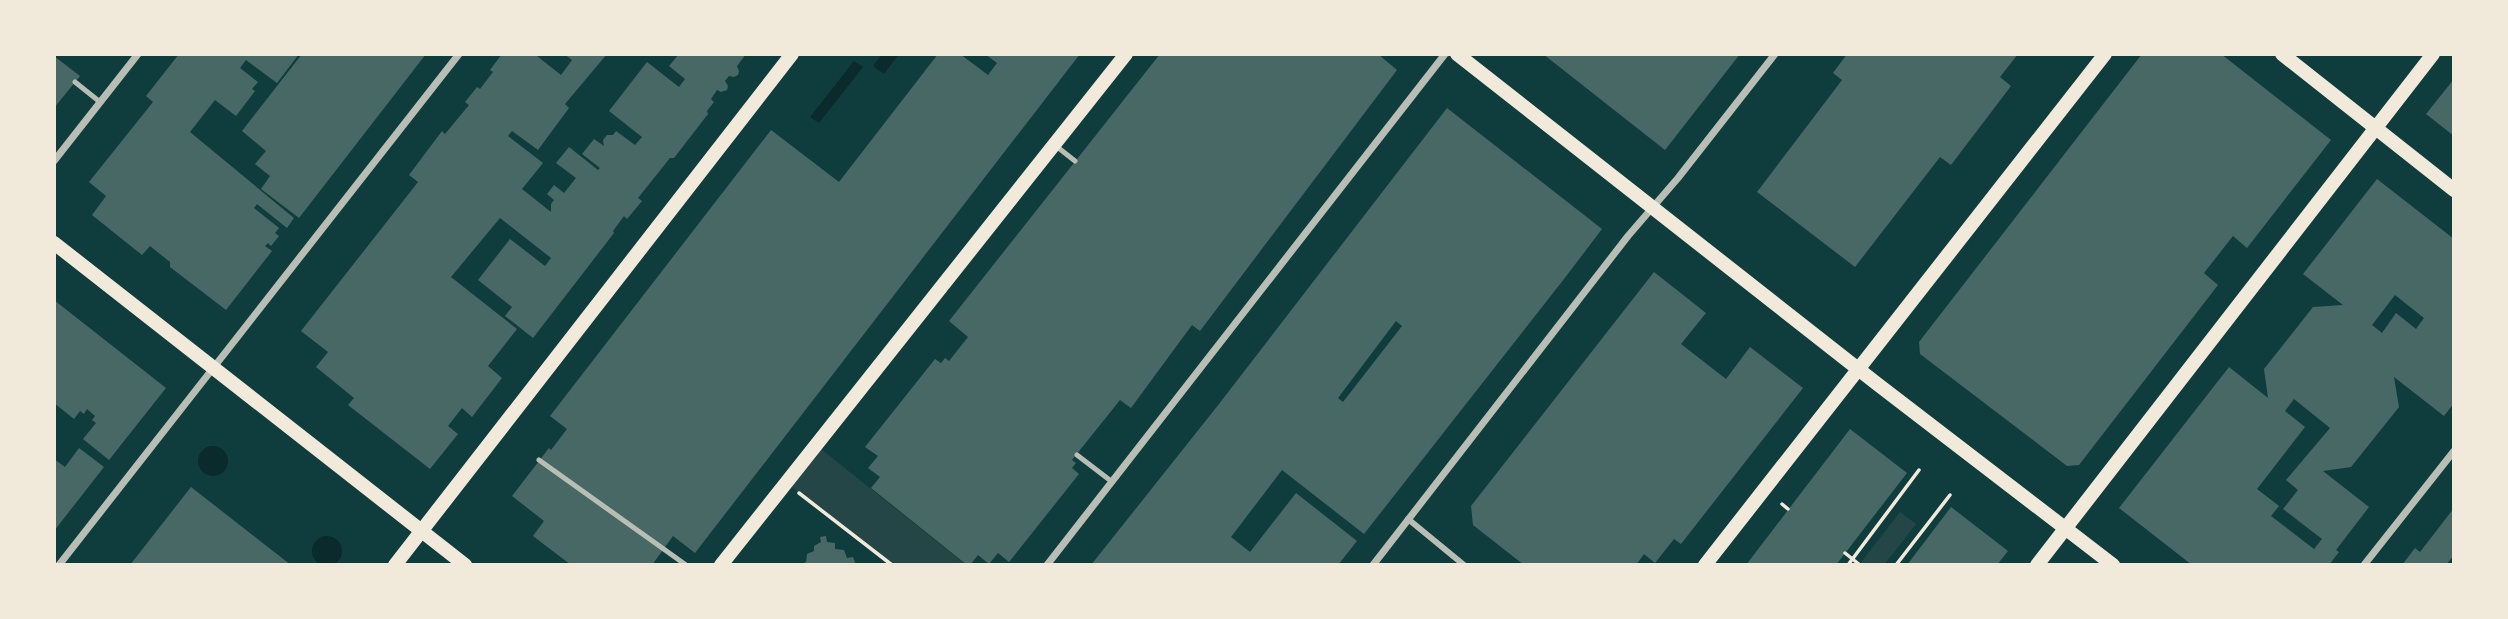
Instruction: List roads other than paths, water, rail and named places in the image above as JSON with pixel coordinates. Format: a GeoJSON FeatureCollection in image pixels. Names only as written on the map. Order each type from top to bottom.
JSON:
{"type":"FeatureCollection","features":[{"type":"Feature","properties":{"kind":"main road"},"geometry":{"type":"LineString","coordinates":[[395,565],[792,54]]}},
{"type":"Feature","properties":{"kind":"main road"},"geometry":{"type":"LineString","coordinates":[[721,565],[1125,54]]}},
{"type":"Feature","properties":{"kind":"main road"},"geometry":{"type":"LineString","coordinates":[[1457,54],[2113,565]]}},
{"type":"Feature","properties":{"kind":"main road"},"geometry":{"type":"LineString","coordinates":[[1704,565],[2105,54]]}},
{"type":"Feature","properties":{"kind":"main road"},"geometry":{"type":"LineString","coordinates":[[2282,54],[2454,190]]}},
{"type":"Feature","properties":{"kind":"main road"},"geometry":{"type":"LineString","coordinates":[[2036,565],[2433,54]]}},
{"type":"Feature","properties":{"kind":"main road"},"geometry":{"type":"LineString","coordinates":[[54,243],[464,565]]}},
{"type":"Feature","properties":{"kind":"street"},"geometry":{"type":"LineString","coordinates":[[54,161],[138,54]]}},
{"type":"Feature","properties":{"kind":"street"},"geometry":{"type":"LineString","coordinates":[[59,565],[459,54]]}},
{"type":"Feature","properties":{"kind":"street"},"geometry":{"type":"LineString","coordinates":[[1046,565],[1445,54]]}},
{"type":"Feature","properties":{"kind":"street"},"geometry":{"type":"LineString","coordinates":[[1373,565],[1775,54]]}},
{"type":"Feature","properties":{"kind":"street"},"geometry":{"type":"LineString","coordinates":[[2364,565],[2454,451]]}},
{"type":"Feature","properties":{"kind":"street"},"geometry":{"type":"LineString","coordinates":[[1408,519],[1464,565]]}},
{"type":"Feature","properties":{"kind":"lane"},"geometry":{"type":"LineString","coordinates":[[75,82],[100,102]]}},
{"type":"Feature","properties":{"kind":"lane"},"geometry":{"type":"LineString","coordinates":[[1054,145],[1075,161]]}},
{"type":"Feature","properties":{"kind":"lane"},"geometry":{"type":"LineString","coordinates":[[1077,454],[1111,481]]}},
{"type":"Feature","properties":{"kind":"lane"},"geometry":{"type":"LineString","coordinates":[[539,460],[686,565]]}}]}
